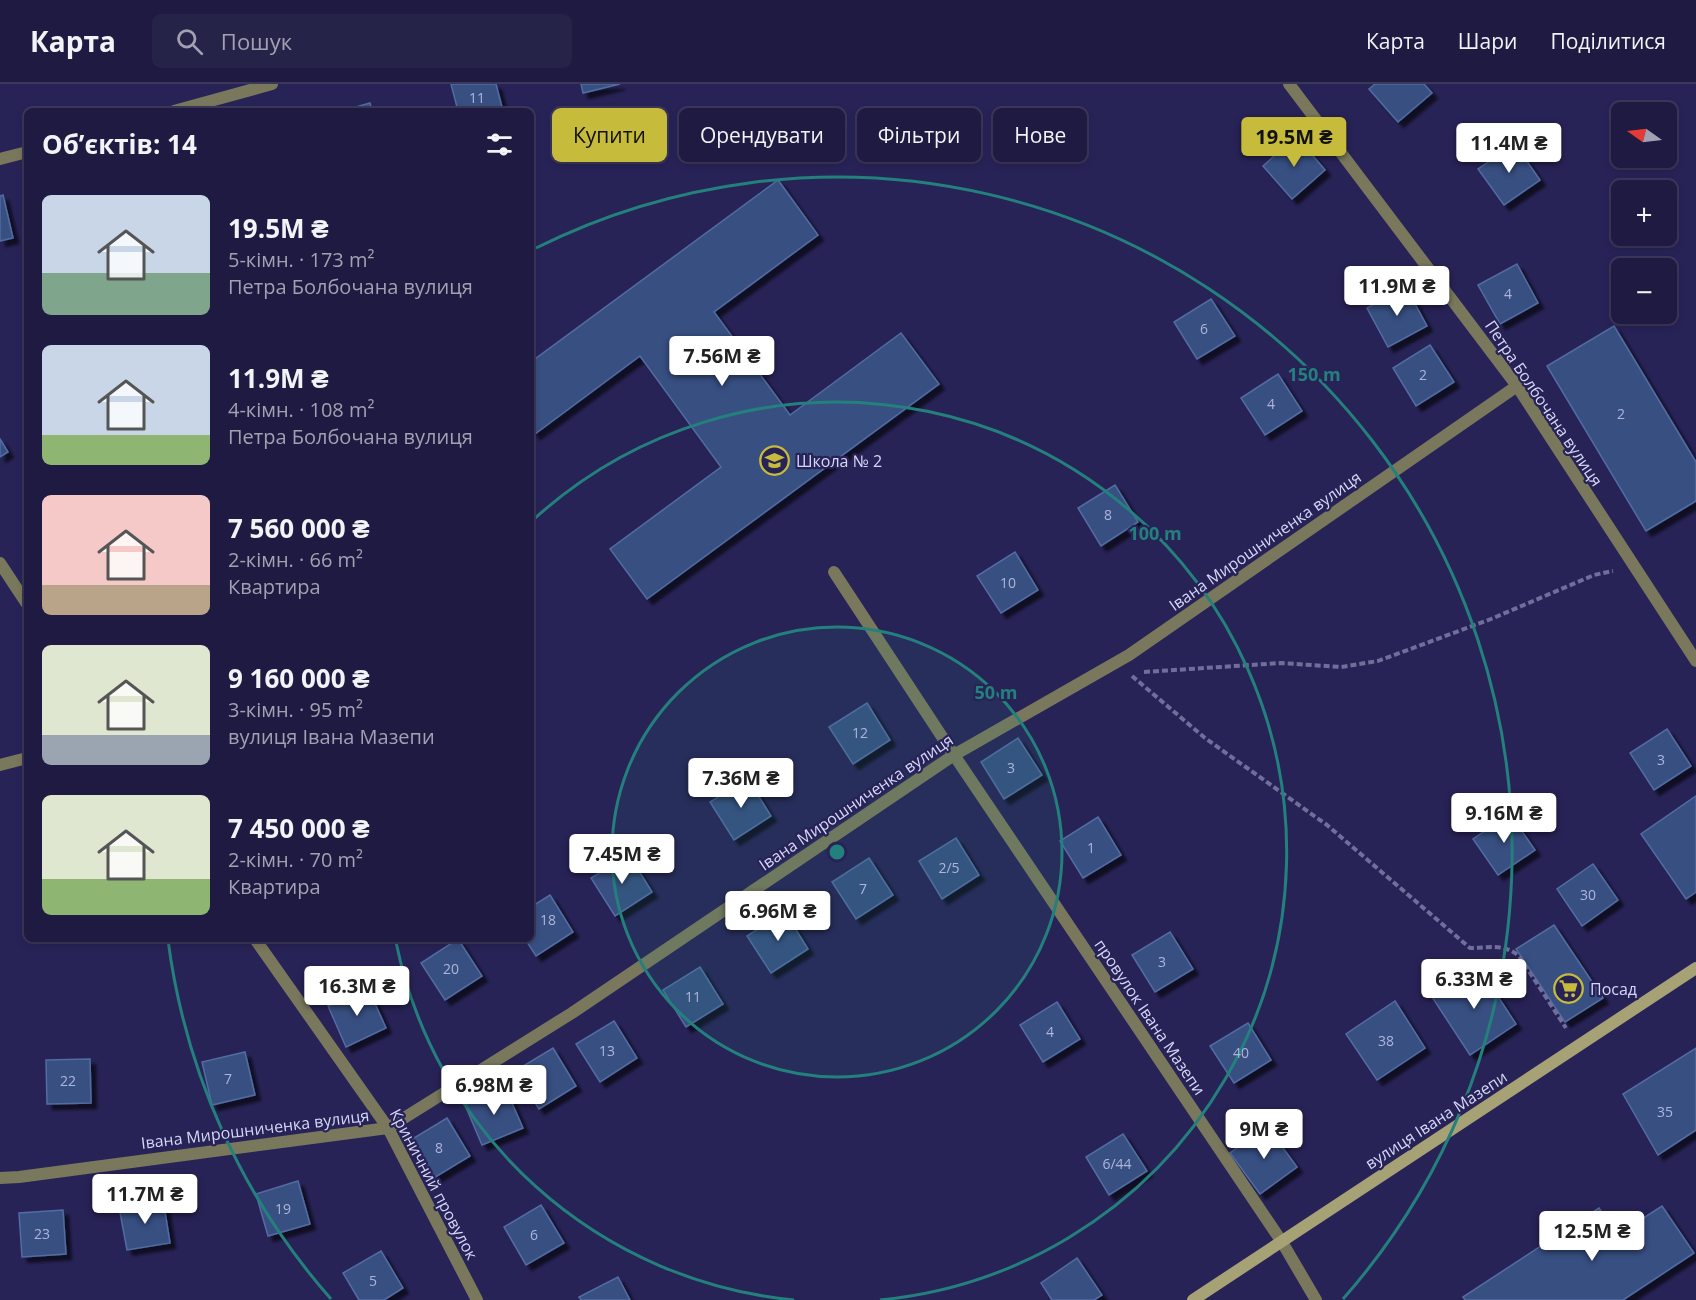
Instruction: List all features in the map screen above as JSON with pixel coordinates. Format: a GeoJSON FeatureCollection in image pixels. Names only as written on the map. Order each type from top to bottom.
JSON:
{"type":"FeatureCollection","features":[{"type":"Feature","properties":{"kind":"street"},"geometry":{"type":"LineString","coordinates":[[185,108],[272,84]]}},
{"type":"Feature","properties":{"kind":"street","name":"Петра Болбочана вулиця"},"geometry":{"type":"LineString","coordinates":[[1289,84],[1517,386],[1696,662]]}},
{"type":"Feature","properties":{"kind":"street"},"geometry":{"type":"LineString","coordinates":[[0,159],[24,153]]}},
{"type":"Feature","properties":{"kind":"street","name":"Івана Мирошниченка вулиця"},"geometry":{"type":"LineString","coordinates":[[0,1178],[388,1128],[572,1013],[954,755],[1130,654],[1517,386]]}},
{"type":"Feature","properties":{"kind":"street"},"geometry":{"type":"LineString","coordinates":[[0,563],[24,599]]}},
{"type":"Feature","properties":{"kind":"street","name":"провулок Івана Мазепи"},"geometry":{"type":"LineString","coordinates":[[834,572],[954,755],[1282,1242],[1316,1300]]}},
{"type":"Feature","properties":{"kind":"street"},"geometry":{"type":"LineString","coordinates":[[0,765],[24,759]]}},
{"type":"Feature","properties":{"kind":"street","name":"Криничний провулок"},"geometry":{"type":"LineString","coordinates":[[257,942],[388,1128],[477,1300]]}},
{"type":"Feature","properties":{"kind":"street","name":"вулиця Івана Мазепи"},"geometry":{"type":"LineString","coordinates":[[1193,1300],[1696,968]]}},
{"type":"Feature","properties":{"kind":"path"},"geometry":{"type":"LineString","coordinates":[[1579,1046],[1519,956],[1509,948],[1470,948],[1327,825],[1205,738],[1125,670],[1134,672],[1281,663],[1331,667],[1360,665],[1378,661],[1491,619],[1594,574],[1617,570],[1641,576]]}},
{"type":"Feature","properties":{"kind":"building"},"geometry":{"type":"Polygon","coordinates":[[[451,84],[496,84],[502,108],[457,108],[451,84]]]}},
{"type":"Feature","properties":{"kind":"building"},"geometry":{"type":"Polygon","coordinates":[[[581,84],[620,84],[583,93],[581,84]]]}},
{"type":"Feature","properties":{"kind":"building"},"geometry":{"type":"Polygon","coordinates":[[[1375,84],[1424,84],[1432,93],[1398,122],[1369,89],[1375,84]]]}},
{"type":"Feature","properties":{"kind":"building"},"geometry":{"type":"Polygon","coordinates":[[[370,103],[371,108],[352,108],[370,103]]]}},
{"type":"Feature","properties":{"kind":"building"},"geometry":{"type":"Polygon","coordinates":[[[1296,136],[1325,170],[1292,199],[1263,166],[1296,136]]]}},
{"type":"Feature","properties":{"kind":"building"},"geometry":{"type":"Polygon","coordinates":[[[1515,144],[1540,180],[1504,205],[1478,169],[1515,144]]]}},
{"type":"Feature","properties":{"kind":"building"},"geometry":{"type":"Polygon","coordinates":[[[778,180],[818,235],[714,312],[790,415],[901,333],[939,384],[647,599],[610,549],[721,467],[640,356],[535,434],[534,360],[778,180]]]}},
{"type":"Feature","properties":{"kind":"building"},"geometry":{"type":"Polygon","coordinates":[[[3,195],[13,238],[0,241],[0,196],[3,195]]]}},
{"type":"Feature","properties":{"kind":"building"},"geometry":{"type":"Polygon","coordinates":[[[1517,264],[1538,303],[1500,324],[1478,285],[1517,264]]]}},
{"type":"Feature","properties":{"kind":"building"},"geometry":{"type":"Polygon","coordinates":[[[1406,287],[1427,326],[1388,347],[1367,308],[1406,287]]]}},
{"type":"Feature","properties":{"kind":"building"},"geometry":{"type":"Polygon","coordinates":[[[1211,299],[1235,336],[1197,359],[1174,322],[1211,299]]]}},
{"type":"Feature","properties":{"kind":"building"},"geometry":{"type":"Polygon","coordinates":[[[1614,326],[1696,462],[1696,501],[1646,531],[1547,366],[1614,326]]]}},
{"type":"Feature","properties":{"kind":"building"},"geometry":{"type":"Polygon","coordinates":[[[1430,345],[1454,382],[1416,406],[1393,368],[1430,345]]]}},
{"type":"Feature","properties":{"kind":"building"},"geometry":{"type":"Polygon","coordinates":[[[1278,374],[1302,411],[1265,435],[1241,398],[1278,374]]]}},
{"type":"Feature","properties":{"kind":"building"},"geometry":{"type":"Polygon","coordinates":[[[0,439],[8,452],[0,457],[0,439]]]}},
{"type":"Feature","properties":{"kind":"building"},"geometry":{"type":"Polygon","coordinates":[[[1115,485],[1138,522],[1101,546],[1078,508],[1115,485]]]}},
{"type":"Feature","properties":{"kind":"building"},"geometry":{"type":"Polygon","coordinates":[[[1015,552],[1038,590],[1001,613],[977,576],[1015,552]]]}},
{"type":"Feature","properties":{"kind":"building"},"geometry":{"type":"Polygon","coordinates":[[[867,703],[890,740],[853,764],[829,727],[867,703]]]}},
{"type":"Feature","properties":{"kind":"building"},"geometry":{"type":"Polygon","coordinates":[[[1667,729],[1691,766],[1654,790],[1630,753],[1667,729]]]}},
{"type":"Feature","properties":{"kind":"building"},"geometry":{"type":"Polygon","coordinates":[[[1018,738],[1042,775],[1004,799],[981,762],[1018,738]]]}},
{"type":"Feature","properties":{"kind":"building"},"geometry":{"type":"Polygon","coordinates":[[[748,779],[771,816],[734,840],[710,802],[748,779]]]}},
{"type":"Feature","properties":{"kind":"building"},"geometry":{"type":"Polygon","coordinates":[[[1696,796],[1696,892],[1686,899],[1641,834],[1696,796]]]}},
{"type":"Feature","properties":{"kind":"building"},"geometry":{"type":"Polygon","coordinates":[[[1510,814],[1535,850],[1498,875],[1473,839],[1510,814]]]}},
{"type":"Feature","properties":{"kind":"building"},"geometry":{"type":"Polygon","coordinates":[[[1098,817],[1121,855],[1083,878],[1060,841],[1098,817]]]}},
{"type":"Feature","properties":{"kind":"building"},"geometry":{"type":"Polygon","coordinates":[[[956,838],[979,875],[942,899],[919,861],[956,838]]]}},
{"type":"Feature","properties":{"kind":"building"},"geometry":{"type":"Polygon","coordinates":[[[629,855],[652,892],[615,916],[591,878],[629,855]]]}},
{"type":"Feature","properties":{"kind":"building"},"geometry":{"type":"Polygon","coordinates":[[[869,858],[893,895],[856,919],[832,882],[869,858]]]}},
{"type":"Feature","properties":{"kind":"building"},"geometry":{"type":"Polygon","coordinates":[[[1593,864],[1618,900],[1582,926],[1557,889],[1593,864]]]}},
{"type":"Feature","properties":{"kind":"building"},"geometry":{"type":"Polygon","coordinates":[[[550,895],[573,932],[536,956],[527,942],[534,942],[534,905],[550,895]]]}},
{"type":"Feature","properties":{"kind":"building"},"geometry":{"type":"Polygon","coordinates":[[[785,912],[808,949],[771,973],[747,936],[785,912]]]}},
{"type":"Feature","properties":{"kind":"building"},"geometry":{"type":"Polygon","coordinates":[[[1554,925],[1603,998],[1565,1022],[1516,949],[1554,925]]]}},
{"type":"Feature","properties":{"kind":"building"},"geometry":{"type":"Polygon","coordinates":[[[1170,932],[1193,969],[1155,992],[1132,955],[1170,932]]]}},
{"type":"Feature","properties":{"kind":"building"},"geometry":{"type":"Polygon","coordinates":[[[453,942],[460,942],[482,976],[445,1000],[421,963],[453,942]]]}},
{"type":"Feature","properties":{"kind":"building"},"geometry":{"type":"Polygon","coordinates":[[[1478,966],[1516,1024],[1470,1055],[1432,997],[1478,966]]]}},
{"type":"Feature","properties":{"kind":"building"},"geometry":{"type":"Polygon","coordinates":[[[700,967],[723,1004],[686,1027],[663,990],[700,967]]]}},
{"type":"Feature","properties":{"kind":"building"},"geometry":{"type":"Polygon","coordinates":[[[368,988],[386,1028],[346,1047],[328,1006],[368,988]]]}},
{"type":"Feature","properties":{"kind":"building"},"geometry":{"type":"Polygon","coordinates":[[[1395,1001],[1425,1048],[1377,1080],[1346,1034],[1395,1001]]]}},
{"type":"Feature","properties":{"kind":"building"},"geometry":{"type":"Polygon","coordinates":[[[1057,1002],[1080,1039],[1043,1062],[1020,1025],[1057,1002]]]}},
{"type":"Feature","properties":{"kind":"building"},"geometry":{"type":"Polygon","coordinates":[[[614,1021],[637,1058],[600,1082],[576,1044],[614,1021]]]}},
{"type":"Feature","properties":{"kind":"building"},"geometry":{"type":"Polygon","coordinates":[[[1248,1023],[1271,1060],[1234,1083],[1210,1046],[1248,1023]]]}},
{"type":"Feature","properties":{"kind":"building"},"geometry":{"type":"Polygon","coordinates":[[[553,1048],[576,1086],[539,1109],[515,1071],[553,1048]]]}},
{"type":"Feature","properties":{"kind":"building"},"geometry":{"type":"Polygon","coordinates":[[[1696,1048],[1696,1130],[1658,1155],[1623,1094],[1696,1048]]]}},
{"type":"Feature","properties":{"kind":"building"},"geometry":{"type":"Polygon","coordinates":[[[245,1052],[255,1095],[212,1105],[202,1062],[245,1052]]]}},
{"type":"Feature","properties":{"kind":"building"},"geometry":{"type":"Polygon","coordinates":[[[90,1059],[91,1103],[47,1104],[46,1060],[90,1059]]]}},
{"type":"Feature","properties":{"kind":"building"},"geometry":{"type":"Polygon","coordinates":[[[505,1087],[523,1128],[482,1145],[465,1105],[505,1087]]]}},
{"type":"Feature","properties":{"kind":"building"},"geometry":{"type":"Polygon","coordinates":[[[447,1118],[470,1156],[432,1179],[409,1141],[447,1118]]]}},
{"type":"Feature","properties":{"kind":"building"},"geometry":{"type":"Polygon","coordinates":[[[1267,1126],[1297,1167],[1260,1194],[1230,1153],[1267,1126]]]}},
{"type":"Feature","properties":{"kind":"building"},"geometry":{"type":"Polygon","coordinates":[[[1123,1134],[1147,1171],[1109,1195],[1086,1157],[1123,1134]]]}},
{"type":"Feature","properties":{"kind":"building"},"geometry":{"type":"Polygon","coordinates":[[[298,1181],[310,1224],[268,1236],[256,1194],[298,1181]]]}},
{"type":"Feature","properties":{"kind":"building"},"geometry":{"type":"Polygon","coordinates":[[[163,1199],[170,1243],[127,1250],[119,1207],[163,1199]]]}},
{"type":"Feature","properties":{"kind":"building"},"geometry":{"type":"Polygon","coordinates":[[[541,1205],[564,1243],[526,1265],[504,1227],[541,1205]]]}},
{"type":"Feature","properties":{"kind":"building"},"geometry":{"type":"Polygon","coordinates":[[[1662,1206],[1694,1253],[1623,1300],[1465,1300],[1463,1297],[1599,1208],[1617,1235],[1662,1206]]]}},
{"type":"Feature","properties":{"kind":"building"},"geometry":{"type":"Polygon","coordinates":[[[63,1210],[66,1254],[22,1257],[19,1213],[63,1210]]]}},
{"type":"Feature","properties":{"kind":"building"},"geometry":{"type":"Polygon","coordinates":[[[381,1251],[403,1288],[384,1300],[359,1300],[343,1273],[381,1251]]]}},
{"type":"Feature","properties":{"kind":"building"},"geometry":{"type":"Polygon","coordinates":[[[1077,1258],[1102,1295],[1094,1300],[1052,1300],[1041,1283],[1077,1258]]]}},
{"type":"Feature","properties":{"kind":"building"},"geometry":{"type":"Polygon","coordinates":[[[618,1277],[630,1300],[581,1300],[579,1297],[618,1277]]]}},
{"type":"Feature","properties":{"kind":"place","name":"Школа № 2"},"geometry":{"type":"Point","coordinates":[775,461]}},
{"type":"Feature","properties":{"kind":"place","name":"Посад"},"geometry":{"type":"Point","coordinates":[1569,989]}}]}
